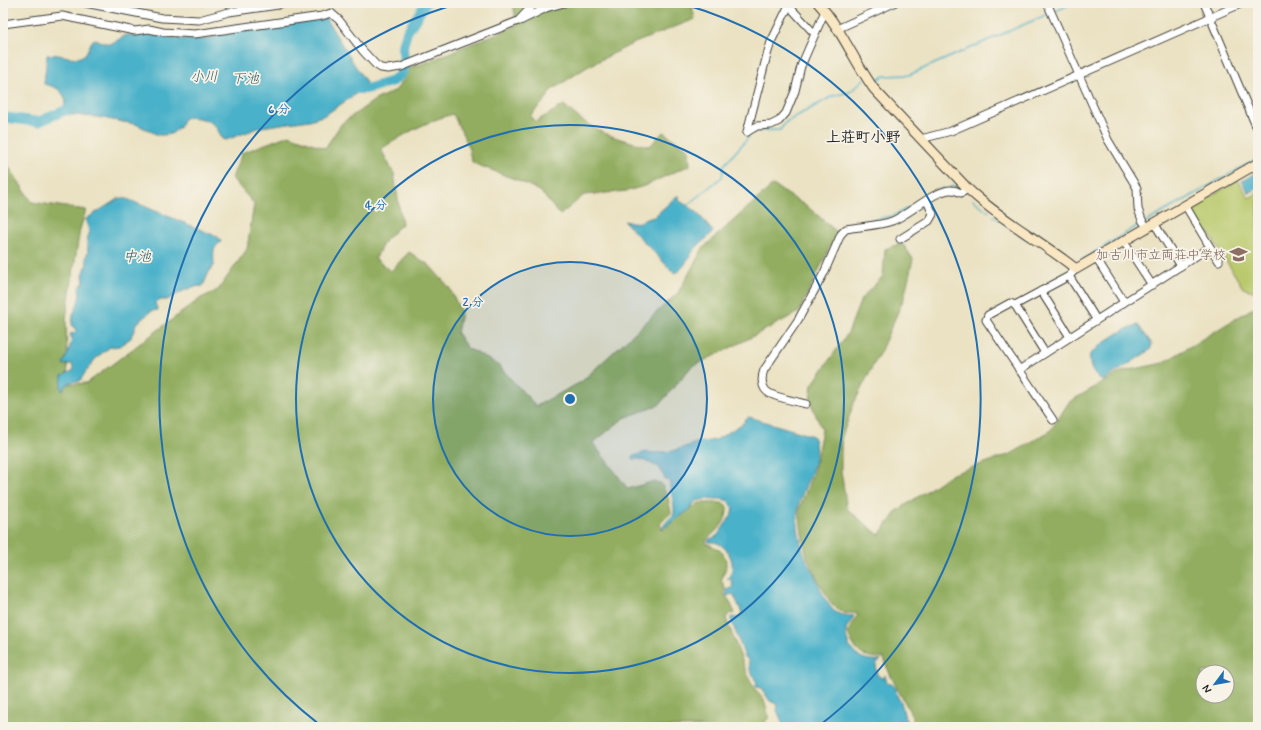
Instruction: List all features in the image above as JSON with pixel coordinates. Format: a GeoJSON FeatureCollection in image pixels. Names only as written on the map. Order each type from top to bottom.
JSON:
{"type":"FeatureCollection","features":[{"type":"Feature","properties":{"kind":"street"},"geometry":{"type":"LineString","coordinates":[[85,3],[162,18],[199,20],[229,12],[279,4]]}},
{"type":"Feature","properties":{"kind":"street"},"geometry":{"type":"LineString","coordinates":[[518,21],[535,3]]}},
{"type":"Feature","properties":{"kind":"street"},"geometry":{"type":"LineString","coordinates":[[3,24],[62,16],[135,31],[149,29],[163,32],[196,34],[322,16],[331,13],[340,20],[370,59],[381,68],[388,69],[401,67],[518,21],[522,21],[546,8],[564,3]]}},
{"type":"Feature","properties":{"kind":"street"},"geometry":{"type":"LineString","coordinates":[[818,3],[823,13],[837,29],[874,89],[968,189],[1021,231],[1062,258],[1073,272],[1096,319]]}},
{"type":"Feature","properties":{"kind":"street"},"geometry":{"type":"LineString","coordinates":[[837,29],[894,3]]}},
{"type":"Feature","properties":{"kind":"street"},"geometry":{"type":"LineString","coordinates":[[1047,3],[1108,140],[1137,188],[1138,209],[1142,220],[1150,225],[1181,266]]}},
{"type":"Feature","properties":{"kind":"street"},"geometry":{"type":"LineString","coordinates":[[1204,3],[1258,131]]}},
{"type":"Feature","properties":{"kind":"street"},"geometry":{"type":"LineString","coordinates":[[921,139],[951,131],[1244,3]]}},
{"type":"Feature","properties":{"kind":"street"},"geometry":{"type":"LineString","coordinates":[[812,31],[789,4],[774,35],[767,55],[747,132],[758,126],[771,125],[779,121],[784,116],[795,91],[801,66],[823,13]]}},
{"type":"Feature","properties":{"kind":"street"},"geometry":{"type":"LineString","coordinates":[[784,116],[785,105],[799,64],[812,31],[823,13]]}},
{"type":"Feature","properties":{"kind":"street"},"geometry":{"type":"LineString","coordinates":[[1015,305],[1258,163]]}},
{"type":"Feature","properties":{"kind":"street"},"geometry":{"type":"LineString","coordinates":[[806,404],[769,393],[762,383],[762,375],[798,320],[824,273],[841,234],[846,230],[895,220],[942,192],[952,190],[961,193],[968,189]]}},
{"type":"Feature","properties":{"kind":"street"},"geometry":{"type":"LineString","coordinates":[[900,238],[929,221],[933,214],[927,201]]}},
{"type":"Feature","properties":{"kind":"street"},"geometry":{"type":"LineString","coordinates":[[1185,205],[1219,261]]}},
{"type":"Feature","properties":{"kind":"street"},"geometry":{"type":"LineString","coordinates":[[1124,242],[1152,285]]}},
{"type":"Feature","properties":{"kind":"street"},"geometry":{"type":"LineString","coordinates":[[1019,370],[1210,247]]}},
{"type":"Feature","properties":{"kind":"street"},"geometry":{"type":"LineString","coordinates":[[1096,258],[1124,302]]}},
{"type":"Feature","properties":{"kind":"street"},"geometry":{"type":"LineString","coordinates":[[1041,291],[1070,337]]}},
{"type":"Feature","properties":{"kind":"street"},"geometry":{"type":"LineString","coordinates":[[1045,353],[1015,305],[1010,303],[988,315],[986,320],[1053,420]]}},
{"type":"Feature","properties":{"kind":"green space"},"geometry":{"type":"Polygon","coordinates":[[[513,3],[691,3],[695,19],[632,44],[587,67],[550,91],[547,98],[530,116],[535,122],[564,105],[583,121],[614,137],[650,146],[663,132],[689,150],[690,165],[644,186],[627,191],[584,195],[560,215],[540,191],[517,180],[473,163],[468,145],[453,114],[425,124],[381,149],[394,174],[402,224],[385,240],[375,259],[391,271],[409,252],[429,265],[449,287],[461,312],[457,333],[467,348],[497,364],[536,406],[581,382],[678,293],[703,248],[773,185],[809,208],[837,232],[799,312],[691,367],[659,405],[624,418],[593,443],[628,489],[651,482],[661,483],[668,497],[671,513],[660,524],[662,529],[699,503],[722,503],[727,507],[724,522],[706,540],[707,544],[719,550],[725,558],[726,568],[721,581],[725,587],[724,594],[729,600],[735,613],[730,613],[726,618],[746,671],[754,688],[764,700],[769,718],[765,721],[766,727],[3,727],[3,158],[32,202],[86,210],[80,229],[66,318],[68,384],[87,383],[201,298],[218,290],[247,249],[254,204],[232,178],[242,153],[289,135],[325,148],[342,123],[375,100],[396,90],[404,79],[407,68],[422,64],[517,25],[513,3]]]}},
{"type":"Feature","properties":{"kind":"green space","name":"加古川市立両荘中学校"},"geometry":{"type":"Polygon","coordinates":[[[1238,180],[1249,198],[1258,193],[1258,287],[1253,291],[1243,288],[1209,233],[1207,234],[1191,208],[1238,180]]]}},
{"type":"Feature","properties":{"kind":"green space"},"geometry":{"type":"Polygon","coordinates":[[[902,243],[913,259],[904,298],[881,350],[854,403],[841,439],[841,471],[847,509],[879,535],[897,511],[950,475],[1011,454],[1050,431],[1069,402],[1121,372],[1163,363],[1258,305],[1258,727],[916,727],[913,718],[891,676],[884,658],[865,655],[854,646],[848,633],[852,623],[858,615],[857,613],[844,613],[832,605],[820,584],[807,557],[799,510],[814,470],[822,430],[810,401],[812,385],[848,333],[861,299],[883,276],[885,249],[902,243]]]}},
{"type":"Feature","properties":{"kind":"water","name":"下池"},"geometry":{"type":"Polygon","coordinates":[[[318,16],[325,17],[366,82],[363,88],[325,115],[310,120],[261,127],[226,140],[223,139],[217,128],[208,121],[200,118],[187,117],[184,118],[180,127],[171,134],[158,135],[136,124],[97,117],[61,114],[66,101],[63,94],[55,88],[44,84],[47,55],[51,54],[76,58],[81,57],[85,54],[94,39],[109,44],[126,35],[147,34],[182,39],[208,39],[229,30],[272,25],[281,27],[318,16]]]}},
{"type":"Feature","properties":{"kind":"water"},"geometry":{"type":"Polygon","coordinates":[[[1258,172],[1258,188],[1249,193],[1242,181],[1258,172]]]}},
{"type":"Feature","properties":{"kind":"water"},"geometry":{"type":"Polygon","coordinates":[[[678,195],[680,197],[678,200],[696,211],[713,232],[696,248],[683,267],[674,273],[624,221],[632,223],[640,222],[654,217],[678,195]]]}},
{"type":"Feature","properties":{"kind":"water","name":"中池"},"geometry":{"type":"Polygon","coordinates":[[[120,198],[127,199],[218,237],[221,242],[214,250],[214,266],[209,272],[203,286],[185,290],[167,300],[159,300],[155,304],[158,310],[151,311],[135,325],[135,331],[131,338],[119,346],[110,347],[97,357],[80,381],[69,383],[62,391],[62,376],[74,370],[72,364],[63,364],[72,339],[70,334],[75,333],[76,330],[72,325],[73,315],[80,295],[79,288],[84,282],[83,275],[87,264],[87,240],[89,234],[86,219],[120,198]]]}},
{"type":"Feature","properties":{"kind":"water"},"geometry":{"type":"Polygon","coordinates":[[[1138,325],[1152,344],[1150,350],[1103,381],[1099,379],[1092,370],[1090,354],[1106,341],[1125,329],[1138,325]]]}},
{"type":"Feature","properties":{"kind":"water"},"geometry":{"type":"Polygon","coordinates":[[[749,417],[813,436],[816,455],[811,473],[800,499],[798,509],[799,533],[805,557],[830,607],[839,614],[854,616],[846,629],[848,644],[855,654],[860,657],[881,660],[876,664],[877,675],[882,678],[885,675],[887,683],[893,685],[896,689],[905,718],[910,727],[899,720],[892,723],[890,727],[784,727],[776,704],[770,701],[761,688],[755,687],[757,683],[750,670],[748,660],[745,657],[731,620],[731,617],[739,618],[742,613],[734,595],[726,595],[727,590],[733,587],[731,579],[727,579],[731,574],[732,568],[730,555],[721,545],[709,542],[708,540],[717,536],[731,516],[733,508],[729,501],[722,499],[706,499],[696,501],[688,511],[664,528],[662,527],[674,514],[669,481],[665,479],[659,467],[643,460],[633,459],[633,456],[646,452],[655,453],[673,451],[696,443],[716,440],[745,422],[744,420],[749,417]]]}},
{"type":"Feature","properties":{"kind":"waterway","name":"小川"},"geometry":{"type":"LineString","coordinates":[[347,89],[366,89],[393,81],[402,73],[404,69],[403,46],[407,32],[426,3]]}},
{"type":"Feature","properties":{"kind":"waterway"},"geometry":{"type":"LineString","coordinates":[[1056,11],[1073,3]]}},
{"type":"Feature","properties":{"kind":"waterway"},"geometry":{"type":"LineString","coordinates":[[873,80],[875,81],[884,76],[909,75],[1048,14]]}},
{"type":"Feature","properties":{"kind":"waterway"},"geometry":{"type":"LineString","coordinates":[[753,133],[755,131],[780,130],[786,122],[833,96],[850,92],[864,79]]}},
{"type":"Feature","properties":{"kind":"waterway","name":"小川"},"geometry":{"type":"LineString","coordinates":[[3,117],[38,122],[73,107]]}},
{"type":"Feature","properties":{"kind":"waterway"},"geometry":{"type":"LineString","coordinates":[[686,206],[722,177],[724,165],[749,137]]}},
{"type":"Feature","properties":{"kind":"waterway"},"geometry":{"type":"LineString","coordinates":[[1146,222],[1258,158]]}},
{"type":"Feature","properties":{"kind":"waterway"},"geometry":{"type":"LineString","coordinates":[[950,187],[954,186],[962,189]]}},
{"type":"Feature","properties":{"kind":"waterway"},"geometry":{"type":"LineString","coordinates":[[926,196],[943,188]]}},
{"type":"Feature","properties":{"kind":"waterway"},"geometry":{"type":"LineString","coordinates":[[973,200],[989,212]]}},
{"type":"Feature","properties":{"kind":"waterway"},"geometry":{"type":"LineString","coordinates":[[863,222],[895,215],[910,207]]}},
{"type":"Feature","properties":{"kind":"waterway"},"geometry":{"type":"LineString","coordinates":[[993,216],[1028,240]]}},
{"type":"Feature","properties":{"kind":"waterway"},"geometry":{"type":"LineString","coordinates":[[1082,260],[1142,223]]}},
{"type":"Feature","properties":{"kind":"place","name":"加古川市立両荘中学校"},"geometry":{"type":"Point","coordinates":[1239,255]}},
{"type":"Feature","properties":{"kind":"district","name":"上荘町小野"},"geometry":{"type":"Point","coordinates":[863,138]}}]}
